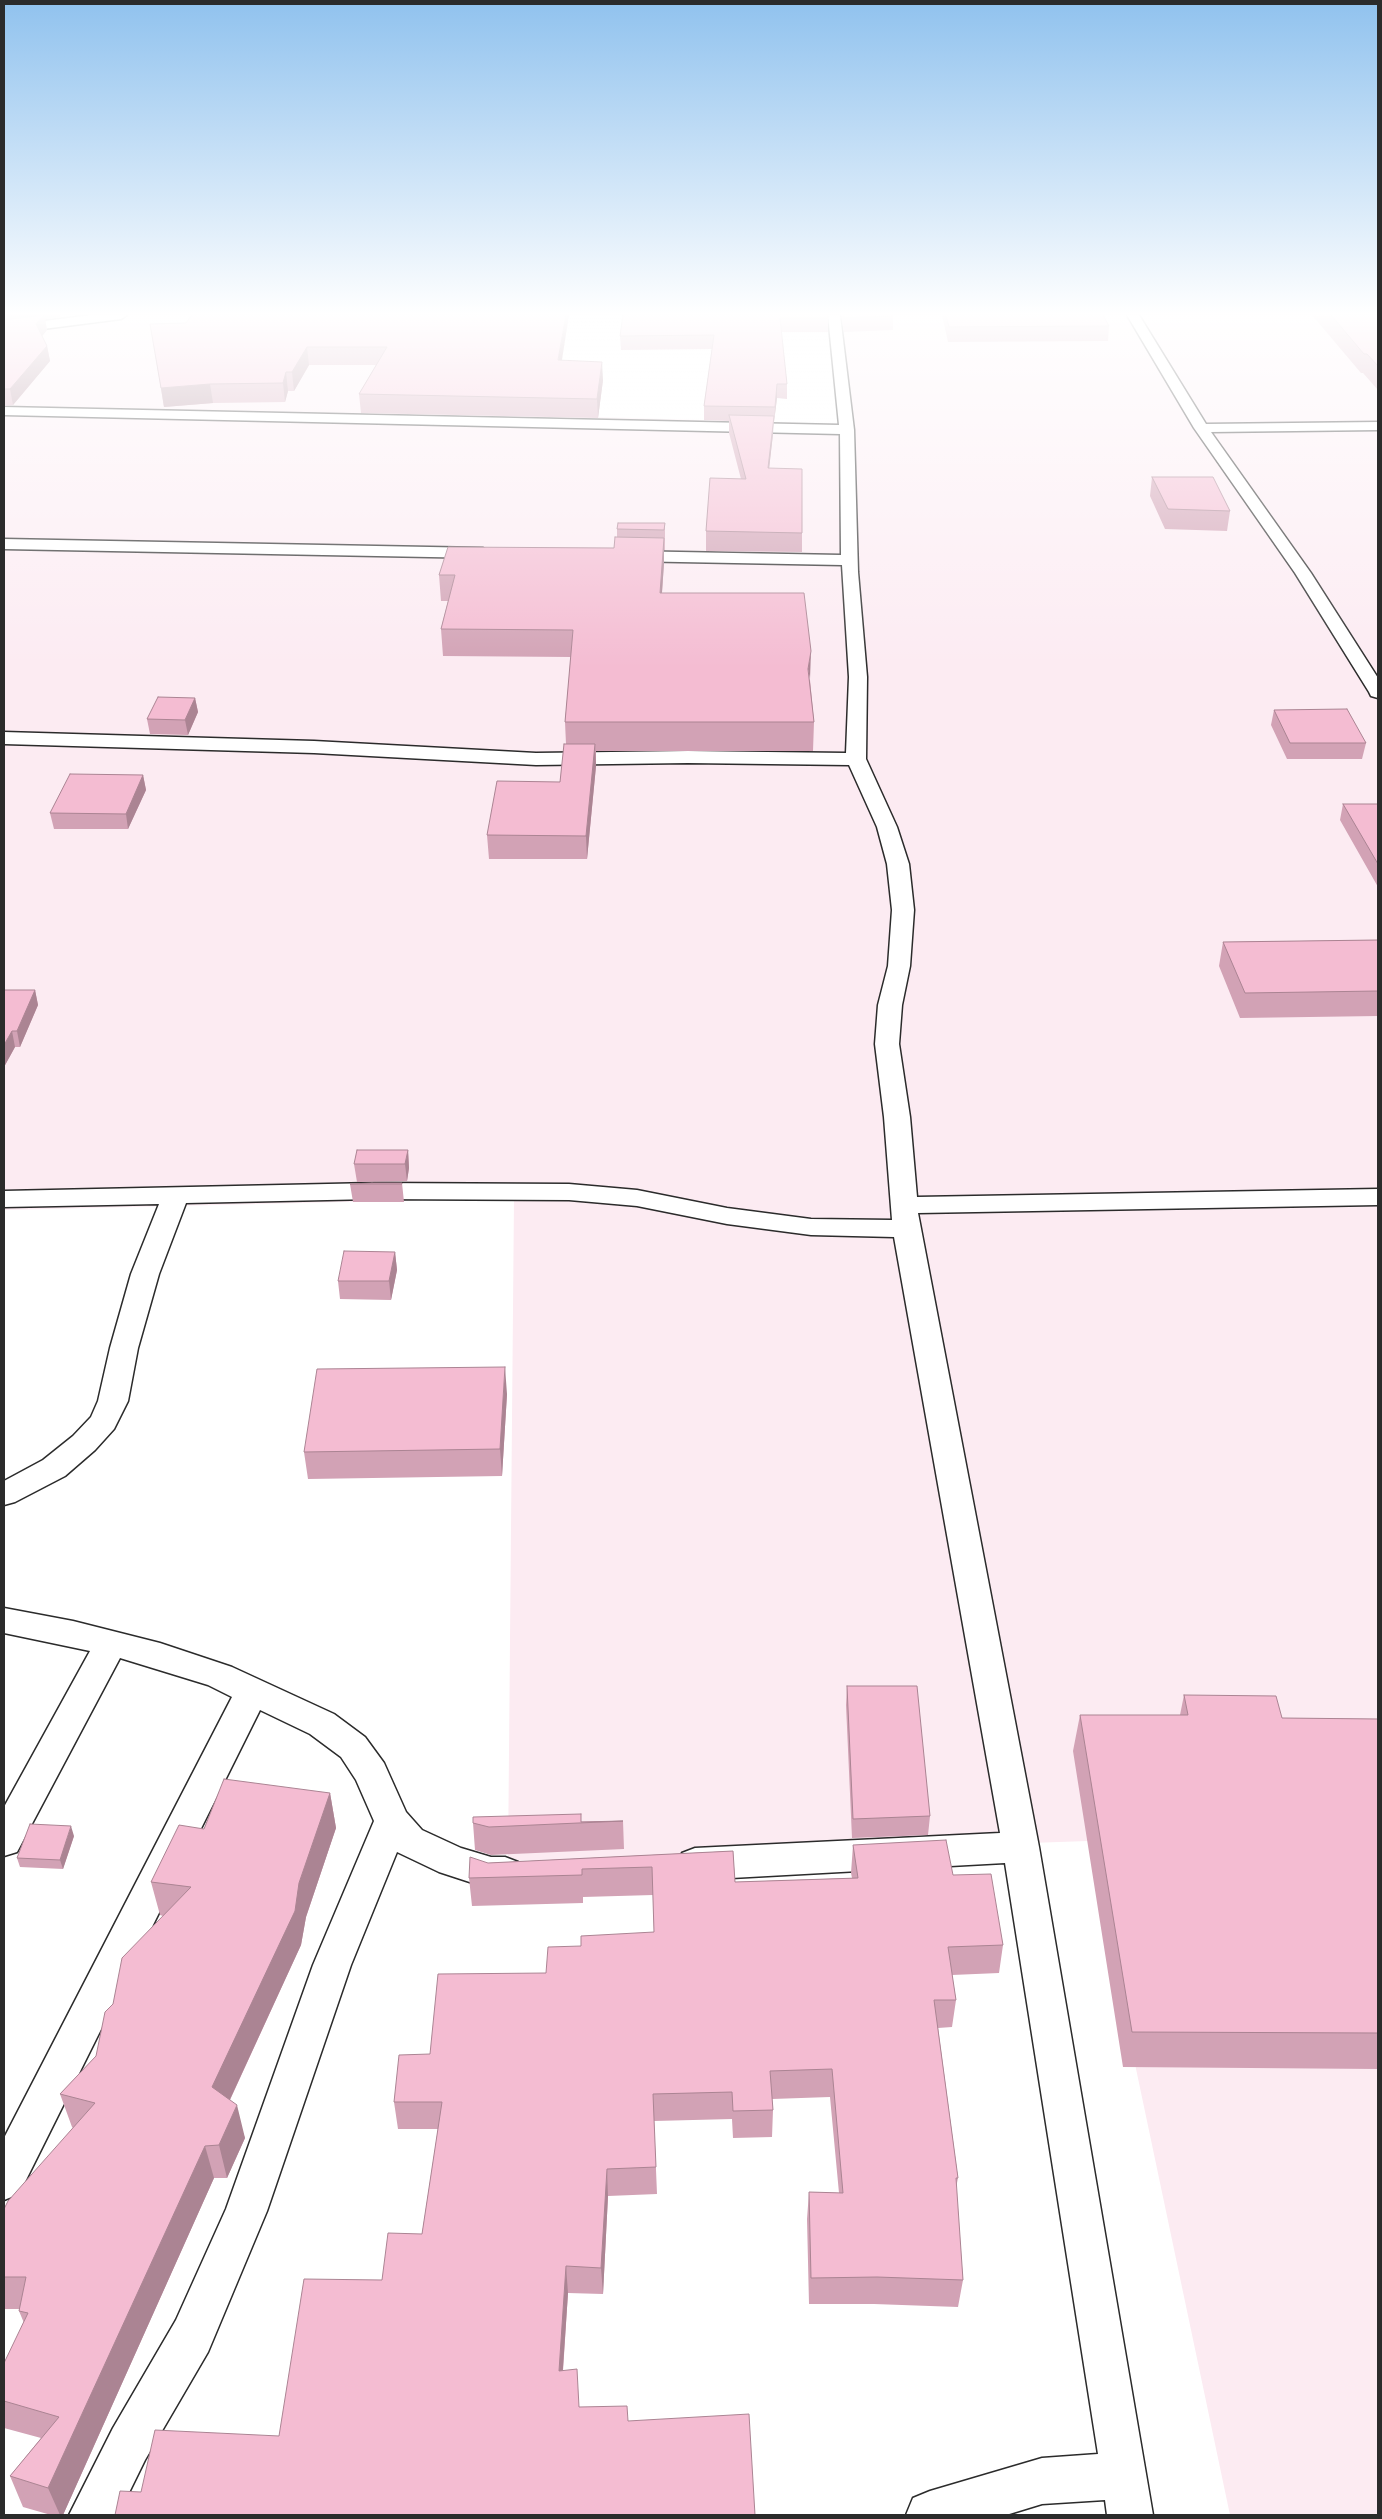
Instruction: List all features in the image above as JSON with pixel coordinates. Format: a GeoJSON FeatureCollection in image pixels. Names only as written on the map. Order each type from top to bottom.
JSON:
{"type":"FeatureCollection","features":[{"type":"Feature","properties":{"kind":"street"},"geometry":{"type":"LineString","coordinates":[[847,433],[850,560],[858,677],[856,759],[887,827],[898,864],[903,910],[899,966],[890,1005],[887,1044],[906,1217],[1021,1848],[1128,2495],[1042,2481],[930,2515]]}},
{"type":"Feature","properties":{"kind":"street"},"geometry":{"type":"LineString","coordinates":[[1204,433],[1303,573],[1378,692]]}},
{"type":"Feature","properties":{"kind":"street"},"geometry":{"type":"LineString","coordinates":[[4,544],[501,554]]}},
{"type":"Feature","properties":{"kind":"street"},"geometry":{"type":"LineString","coordinates":[[611,556],[850,560]]}},
{"type":"Feature","properties":{"kind":"street"},"geometry":{"type":"LineString","coordinates":[[4,738],[314,747],[536,759],[688,757],[856,759]]}},
{"type":"Feature","properties":{"kind":"street"},"geometry":{"type":"LineString","coordinates":[[4,1199],[374,1191],[569,1192],[638,1198],[728,1216],[811,1228],[906,1217],[1378,1197]]}},
{"type":"Feature","properties":{"kind":"street"},"geometry":{"type":"LineString","coordinates":[[4,1494],[54,1468],[84,1443],[103,1422],[113,1401],[124,1348],[145,1274],[176,1195]]}},
{"type":"Feature","properties":{"kind":"street"},"geometry":{"type":"LineString","coordinates":[[4,1621],[148,1652],[220,1676],[322,1724],[353,1747],[371,1774],[392,1821],[409,1841],[452,1861],[491,1873],[537,1872]]}},
{"type":"Feature","properties":{"kind":"street"},"geometry":{"type":"LineString","coordinates":[[4,1841],[111,1644]]}},
{"type":"Feature","properties":{"kind":"street"},"geometry":{"type":"LineString","coordinates":[[4,2180],[252,1692]]}},
{"type":"Feature","properties":{"kind":"street"},"geometry":{"type":"LineString","coordinates":[[93,2515],[129,2444],[192,2336],[200,2318],[246,2211],[332,1965],[392,1821]]}},
{"type":"Feature","properties":{"kind":"street"},"geometry":{"type":"LineString","coordinates":[[665,1866],[1021,1848]]}},
{"type":"Feature","properties":{"kind":"shaded area"},"geometry":{"type":"Polygon","coordinates":[[[4,433],[1378,433],[1378,2515],[1230,2515],[1088,1841],[508,1861],[514,1198],[4,1210],[4,433]]]}},
{"type":"Feature","properties":{"kind":"building"},"geometry":{"type":"Polygon","coordinates":[[[734,433],[772,433],[768,468],[802,469],[802,533],[706,531],[710,478],[746,479],[734,433]]]}},
{"type":"Feature","properties":{"kind":"building"},"geometry":{"type":"Polygon","coordinates":[[[1152,477],[1213,477],[1230,511],[1168,509],[1152,477]]]}},
{"type":"Feature","properties":{"kind":"building"},"geometry":{"type":"Polygon","coordinates":[[[618,523],[665,523],[664,530],[617,529],[618,523]]]}},
{"type":"Feature","properties":{"kind":"building"},"geometry":{"type":"Polygon","coordinates":[[[615,537],[664,538],[660,593],[804,593],[811,651],[808,669],[814,722],[565,722],[573,630],[441,629],[455,575],[439,575],[448,547],[614,548],[615,537]]]}},
{"type":"Feature","properties":{"kind":"building"},"geometry":{"type":"Polygon","coordinates":[[[158,697],[195,698],[185,720],[147,719],[158,697]]]}},
{"type":"Feature","properties":{"kind":"building"},"geometry":{"type":"Polygon","coordinates":[[[1347,709],[1366,743],[1290,743],[1274,710],[1347,709]]]}},
{"type":"Feature","properties":{"kind":"building"},"geometry":{"type":"Polygon","coordinates":[[[564,744],[595,744],[586,836],[487,835],[497,781],[560,782],[564,744]]]}},
{"type":"Feature","properties":{"kind":"building"},"geometry":{"type":"Polygon","coordinates":[[[70,774],[143,775],[126,814],[50,813],[70,774]]]}},
{"type":"Feature","properties":{"kind":"building"},"geometry":{"type":"Polygon","coordinates":[[[1343,804],[1378,804],[1378,864],[1343,804]]]}},
{"type":"Feature","properties":{"kind":"building"},"geometry":{"type":"Polygon","coordinates":[[[1378,940],[1378,991],[1245,993],[1223,942],[1378,940]]]}},
{"type":"Feature","properties":{"kind":"building"},"geometry":{"type":"Polygon","coordinates":[[[4,990],[35,990],[17,1031],[12,1031],[4,1045],[4,990]]]}},
{"type":"Feature","properties":{"kind":"building"},"geometry":{"type":"Polygon","coordinates":[[[357,1150],[408,1150],[405,1164],[354,1164],[357,1150]]]}},
{"type":"Feature","properties":{"kind":"building"},"geometry":{"type":"Polygon","coordinates":[[[402,1183],[402,1184],[350,1184],[402,1183]]]}},
{"type":"Feature","properties":{"kind":"building"},"geometry":{"type":"Polygon","coordinates":[[[344,1251],[395,1252],[389,1281],[338,1281],[344,1251]]]}},
{"type":"Feature","properties":{"kind":"building"},"geometry":{"type":"Polygon","coordinates":[[[505,1367],[500,1449],[304,1452],[317,1369],[505,1367]]]}},
{"type":"Feature","properties":{"kind":"building"},"geometry":{"type":"Polygon","coordinates":[[[847,1686],[917,1686],[930,1816],[853,1819],[847,1686]]]}},
{"type":"Feature","properties":{"kind":"building"},"geometry":{"type":"Polygon","coordinates":[[[1184,1695],[1276,1696],[1282,1718],[1378,1719],[1378,2033],[1132,2032],[1080,1715],[1188,1715],[1184,1695]]]}},
{"type":"Feature","properties":{"kind":"building"},"geometry":{"type":"Polygon","coordinates":[[[224,1779],[330,1793],[299,1883],[295,1911],[212,2087],[237,2105],[219,2145],[205,2146],[48,2488],[10,2476],[59,2417],[4,2401],[4,2363],[28,2313],[19,2311],[26,2277],[4,2277],[4,2209],[8,2201],[95,2103],[60,2094],[96,2056],[105,2012],[113,2004],[122,1958],[191,1887],[151,1882],[179,1825],[204,1829],[224,1779]]]}},
{"type":"Feature","properties":{"kind":"building"},"geometry":{"type":"Polygon","coordinates":[[[581,1814],[581,1822],[623,1821],[489,1827],[473,1823],[473,1817],[581,1814]]]}},
{"type":"Feature","properties":{"kind":"building"},"geometry":{"type":"Polygon","coordinates":[[[30,1824],[71,1826],[60,1860],[17,1858],[30,1824]]]}},
{"type":"Feature","properties":{"kind":"building"},"geometry":{"type":"Polygon","coordinates":[[[946,1840],[953,1875],[991,1874],[1003,1945],[948,1947],[956,2000],[934,2000],[958,2178],[956,2178],[963,2280],[877,2277],[811,2278],[809,2192],[843,2193],[832,2069],[770,2071],[773,2110],[733,2111],[732,2092],[653,2094],[656,2167],[607,2169],[601,2268],[566,2266],[559,2371],[577,2369],[579,2407],[627,2406],[628,2421],[749,2414],[755,2515],[115,2515],[120,2491],[141,2492],[155,2430],[279,2436],[304,2279],[382,2280],[388,2233],[422,2234],[442,2102],[394,2102],[399,2055],[430,2054],[438,1974],[546,1973],[548,1947],[581,1946],[581,1936],[654,1932],[652,1867],[582,1869],[582,1875],[469,1878],[470,1857],[488,1863],[733,1851],[735,1882],[858,1878],[853,1845],[946,1840]]]}}]}
